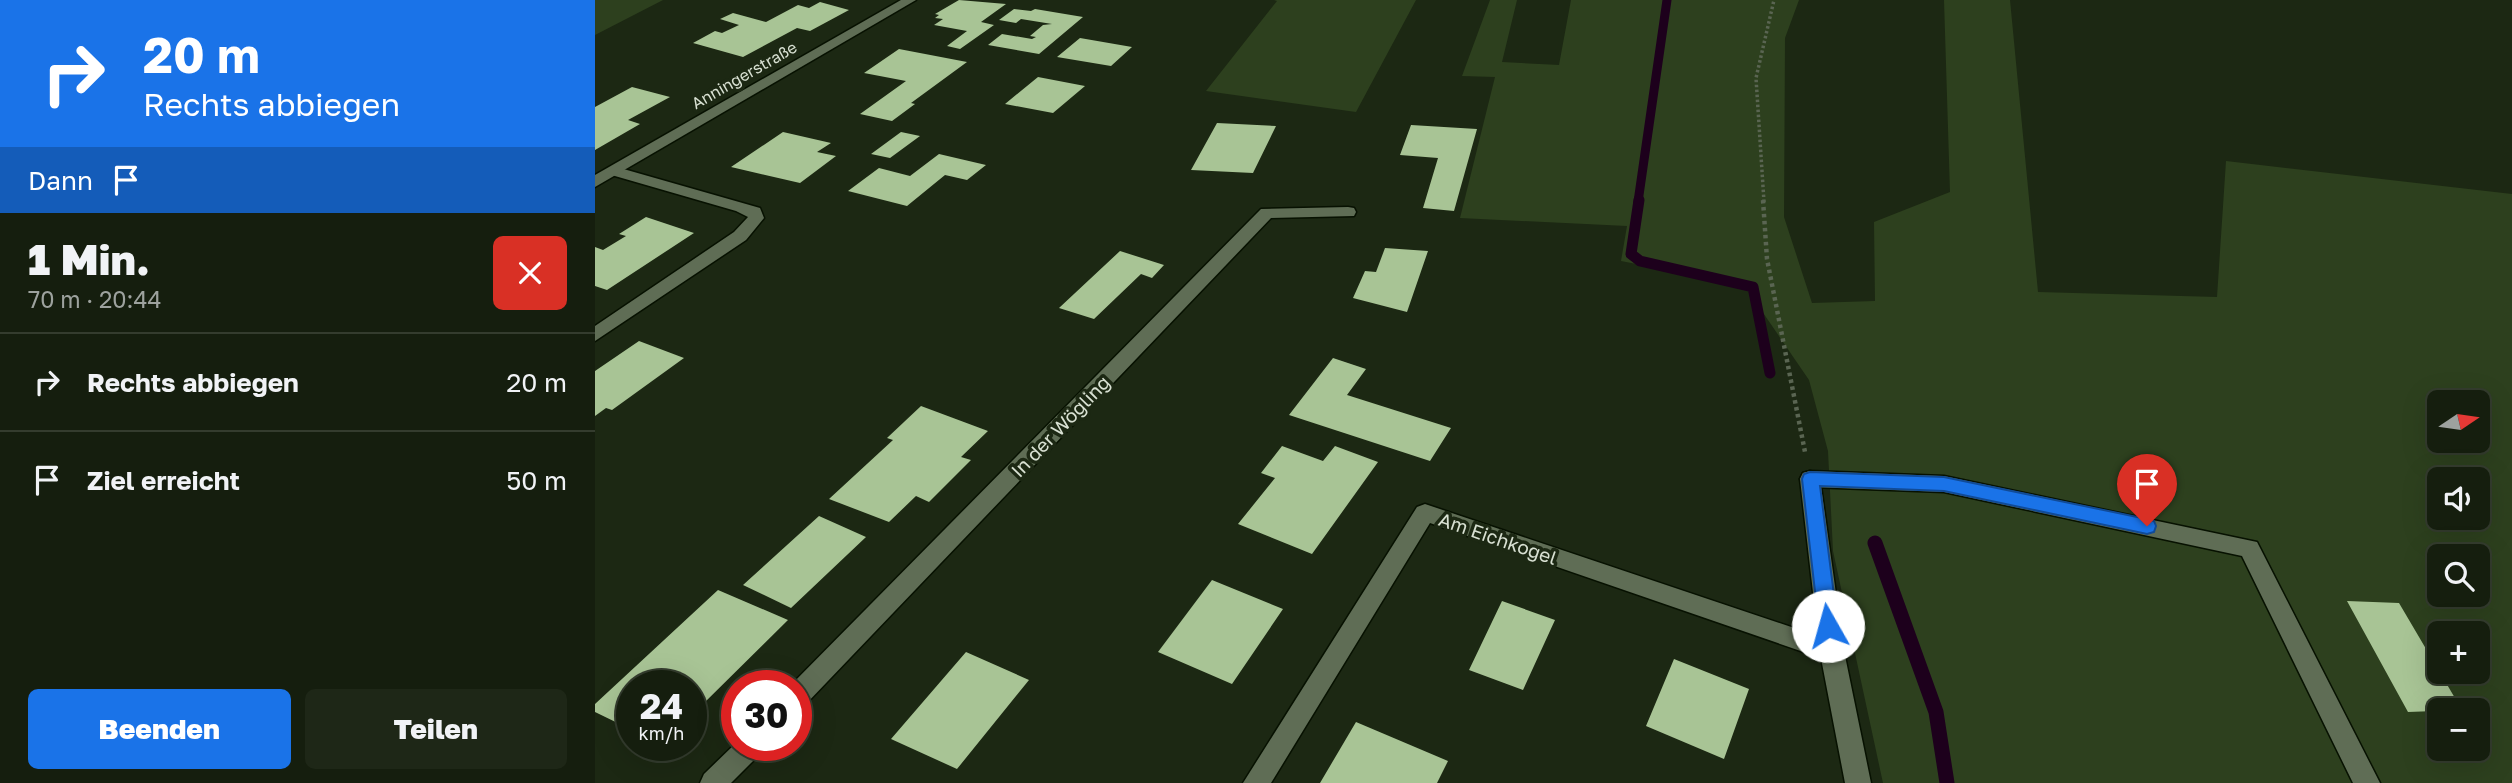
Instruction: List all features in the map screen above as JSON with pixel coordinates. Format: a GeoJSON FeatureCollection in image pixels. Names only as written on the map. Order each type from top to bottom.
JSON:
{"type":"FeatureCollection","features":[{"type":"Feature","properties":{"kind":"street","name":"Anningerstraße"},"geometry":{"type":"LineString","coordinates":[[595,181],[910,0]]}},
{"type":"Feature","properties":{"kind":"street"},"geometry":{"type":"LineString","coordinates":[[595,335],[740,236],[756,218],[754,212],[742,208],[613,171]]}},
{"type":"Feature","properties":{"kind":"street","name":"In der Wögling"},"geometry":{"type":"LineString","coordinates":[[812,681],[1267,213],[1348,212]]}},
{"type":"Feature","properties":{"kind":"street"},"geometry":{"type":"LineString","coordinates":[[1858,783],[1832,651],[1810,479],[1944,484],[2249,548],[2367,783]]}},
{"type":"Feature","properties":{"kind":"street","name":"Am Eichkogel"},"geometry":{"type":"LineString","coordinates":[[1256,783],[1425,513],[1832,651]]}},
{"type":"Feature","properties":{"kind":"street"},"geometry":{"type":"LineString","coordinates":[[713,783],[735,761]]}},
{"type":"Feature","properties":{"kind":"path"},"geometry":{"type":"LineString","coordinates":[[1774,0],[1756,78],[1767,259],[1810,479]]}},
{"type":"Feature","properties":{"kind":"green space"},"geometry":{"type":"Polygon","coordinates":[[[595,0],[663,0],[595,35],[595,0]]]}},
{"type":"Feature","properties":{"kind":"green space"},"geometry":{"type":"Polygon","coordinates":[[[1274,0],[1416,0],[1356,112],[1206,91],[1277,1],[1274,0]]]}},
{"type":"Feature","properties":{"kind":"green space"},"geometry":{"type":"Polygon","coordinates":[[[1490,0],[1517,0],[1502,62],[1559,65],[1571,0],[1799,0],[1785,38],[1784,217],[1812,303],[1875,301],[1874,222],[1950,192],[1944,0],[2010,0],[2038,292],[2217,297],[2226,161],[2512,194],[2512,783],[1883,783],[1833,551],[1828,451],[1809,380],[1744,285],[1621,261],[1627,226],[1460,218],[1495,77],[1462,76],[1490,0]]]}},
{"type":"Feature","properties":{"kind":"building"},"geometry":{"type":"Polygon","coordinates":[[[959,0],[1006,4],[981,22],[994,25],[960,49],[947,46],[967,31],[934,25],[943,19],[935,18],[939,15],[935,14],[959,0]]]}},
{"type":"Feature","properties":{"kind":"building"},"geometry":{"type":"Polygon","coordinates":[[[820,2],[849,10],[810,31],[797,28],[743,57],[693,43],[715,31],[722,33],[739,25],[720,19],[733,13],[766,22],[798,5],[809,8],[820,2]]]}},
{"type":"Feature","properties":{"kind":"building"},"geometry":{"type":"Polygon","coordinates":[[[1014,9],[1035,9],[1083,17],[1039,54],[988,45],[1002,34],[1032,39],[1036,37],[1030,36],[1043,25],[1052,24],[1021,19],[1016,23],[999,20],[1014,9]]]}},
{"type":"Feature","properties":{"kind":"building"},"geometry":{"type":"Polygon","coordinates":[[[1080,38],[1132,47],[1111,66],[1057,57],[1080,38]]]}},
{"type":"Feature","properties":{"kind":"building"},"geometry":{"type":"Polygon","coordinates":[[[899,49],[967,62],[911,103],[915,104],[892,121],[860,114],[906,81],[864,73],[899,49]]]}},
{"type":"Feature","properties":{"kind":"building"},"geometry":{"type":"Polygon","coordinates":[[[1038,77],[1085,86],[1053,113],[1005,104],[1038,77]]]}},
{"type":"Feature","properties":{"kind":"building"},"geometry":{"type":"Polygon","coordinates":[[[632,87],[670,97],[628,120],[640,124],[595,150],[595,107],[632,87]]]}},
{"type":"Feature","properties":{"kind":"building"},"geometry":{"type":"Polygon","coordinates":[[[1217,123],[1276,126],[1253,173],[1191,170],[1217,123]]]}},
{"type":"Feature","properties":{"kind":"building"},"geometry":{"type":"Polygon","coordinates":[[[1411,125],[1477,129],[1454,211],[1423,208],[1438,158],[1400,155],[1411,125]]]}},
{"type":"Feature","properties":{"kind":"building"},"geometry":{"type":"Polygon","coordinates":[[[783,132],[831,143],[817,152],[836,156],[800,183],[731,167],[783,132]]]}},
{"type":"Feature","properties":{"kind":"building"},"geometry":{"type":"Polygon","coordinates":[[[901,132],[920,136],[890,158],[871,154],[901,132]]]}},
{"type":"Feature","properties":{"kind":"building"},"geometry":{"type":"Polygon","coordinates":[[[939,154],[986,165],[967,180],[945,175],[907,206],[848,191],[879,168],[910,176],[939,154]]]}},
{"type":"Feature","properties":{"kind":"building"},"geometry":{"type":"Polygon","coordinates":[[[646,217],[694,233],[607,290],[595,286],[595,247],[603,250],[626,236],[619,234],[646,217]]]}},
{"type":"Feature","properties":{"kind":"building"},"geometry":{"type":"Polygon","coordinates":[[[1385,248],[1428,251],[1407,312],[1353,298],[1365,271],[1376,272],[1385,248]]]}},
{"type":"Feature","properties":{"kind":"building"},"geometry":{"type":"Polygon","coordinates":[[[1120,251],[1164,265],[1152,278],[1141,274],[1094,319],[1059,308],[1120,251]]]}},
{"type":"Feature","properties":{"kind":"building"},"geometry":{"type":"Polygon","coordinates":[[[639,341],[684,358],[612,410],[606,408],[595,416],[595,371],[639,341]]]}},
{"type":"Feature","properties":{"kind":"building"},"geometry":{"type":"Polygon","coordinates":[[[1333,358],[1366,369],[1347,395],[1451,428],[1430,461],[1289,415],[1333,358]]]}},
{"type":"Feature","properties":{"kind":"building"},"geometry":{"type":"Polygon","coordinates":[[[921,406],[988,431],[961,457],[971,460],[929,502],[916,496],[889,522],[829,499],[893,440],[887,438],[921,406]]]}},
{"type":"Feature","properties":{"kind":"building"},"geometry":{"type":"Polygon","coordinates":[[[1282,446],[1323,461],[1335,446],[1378,462],[1312,554],[1238,524],[1275,478],[1261,473],[1282,446]]]}},
{"type":"Feature","properties":{"kind":"building"},"geometry":{"type":"Polygon","coordinates":[[[819,516],[866,537],[791,608],[743,585],[819,516]]]}},
{"type":"Feature","properties":{"kind":"building"},"geometry":{"type":"Polygon","coordinates":[[[1212,580],[1283,609],[1232,684],[1158,652],[1212,580]]]}},
{"type":"Feature","properties":{"kind":"building"},"geometry":{"type":"Polygon","coordinates":[[[718,590],[788,620],[737,670],[721,670],[721,686],[707,700],[707,670],[632,670],[718,590]]]}},
{"type":"Feature","properties":{"kind":"building"},"geometry":{"type":"Polygon","coordinates":[[[1502,601],[1555,620],[1523,690],[1469,670],[1502,601]]]}},
{"type":"Feature","properties":{"kind":"building"},"geometry":{"type":"Polygon","coordinates":[[[2347,601],[2399,603],[2427,651],[2427,684],[2447,684],[2455,698],[2427,698],[2427,711],[2408,712],[2347,601]]]}},
{"type":"Feature","properties":{"kind":"building"},"geometry":{"type":"Polygon","coordinates":[[[966,652],[1029,680],[957,769],[891,739],[966,652]]]}},
{"type":"Feature","properties":{"kind":"building"},"geometry":{"type":"Polygon","coordinates":[[[1674,659],[1749,689],[1724,759],[1646,726],[1674,659]]]}},
{"type":"Feature","properties":{"kind":"building"},"geometry":{"type":"Polygon","coordinates":[[[616,685],[616,722],[595,712],[595,704],[616,685]]]}},
{"type":"Feature","properties":{"kind":"building"},"geometry":{"type":"Polygon","coordinates":[[[1356,722],[1448,761],[1437,783],[1320,783],[1356,722]]]}},
{"type":"Feature","properties":{"kind":"waterway"},"geometry":{"type":"LineString","coordinates":[[1638,202],[1667,0]]}},
{"type":"Feature","properties":{"kind":"waterway"},"geometry":{"type":"LineString","coordinates":[[1639,200],[1631,254],[1640,261],[1753,287],[1770,373]]}},
{"type":"Feature","properties":{"kind":"waterway"},"geometry":{"type":"LineString","coordinates":[[1875,543],[1936,712],[1947,783]]}},
{"type":"Feature","properties":{"kind":"route"},"geometry":{"type":"LineString","coordinates":[[1828,626],[1810,479],[1944,484],[2147,526]]}}]}
